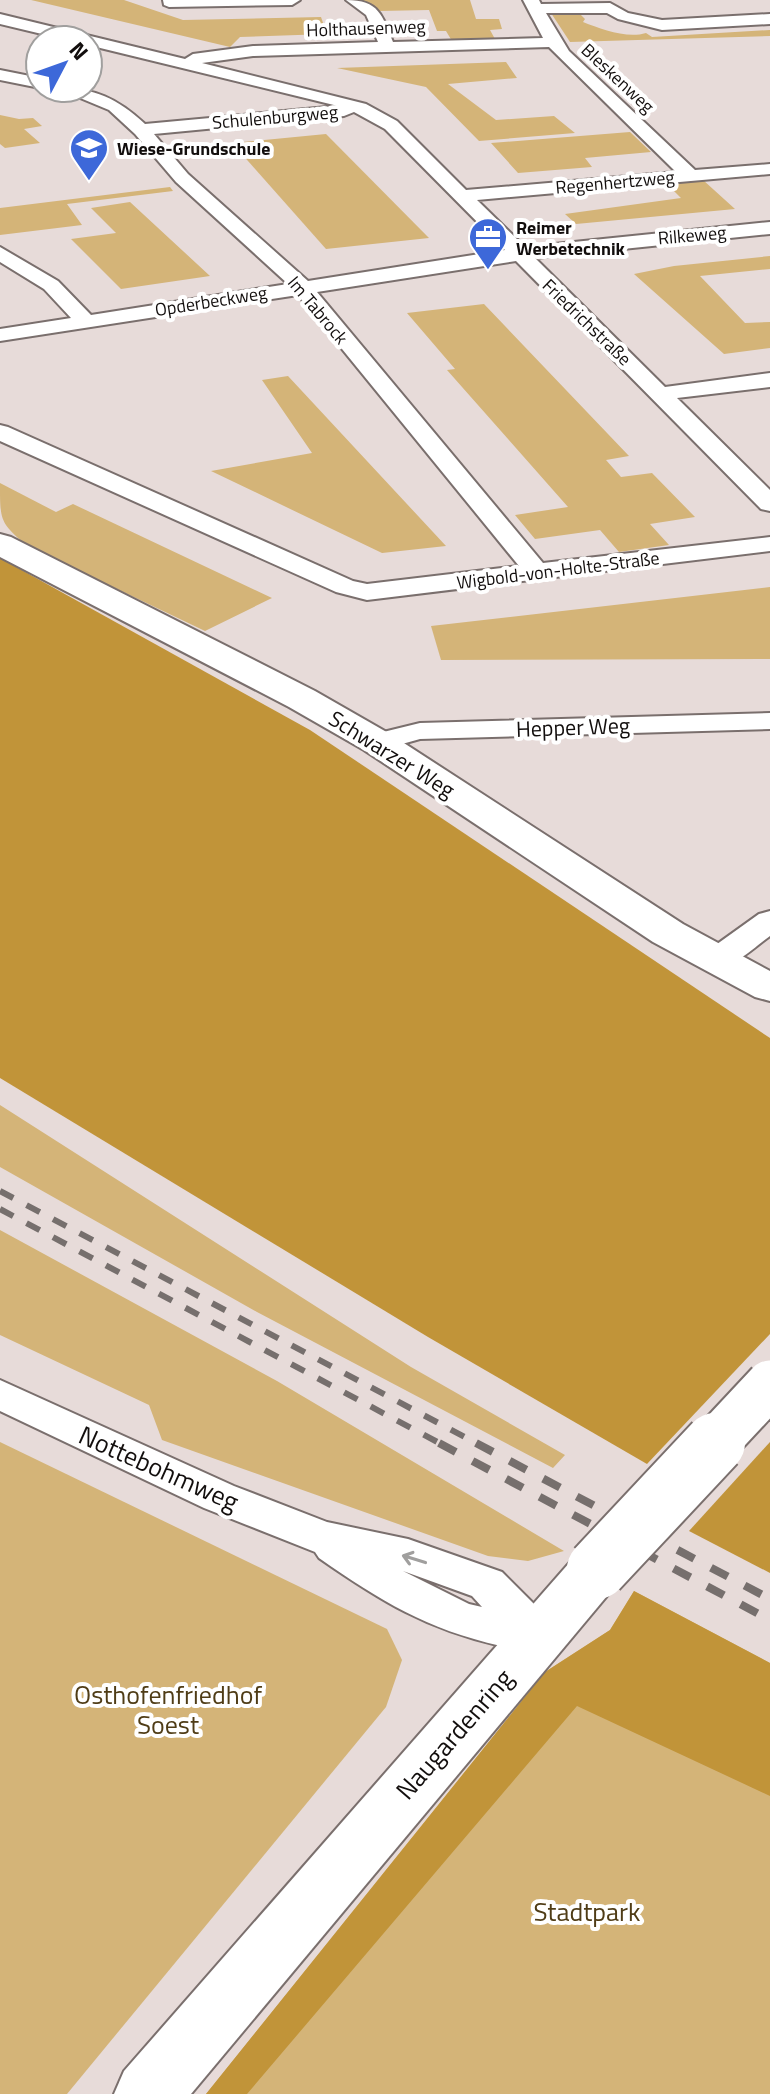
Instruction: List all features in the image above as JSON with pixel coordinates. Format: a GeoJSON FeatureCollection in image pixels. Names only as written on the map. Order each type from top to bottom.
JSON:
{"type":"FeatureCollection","features":[{"type":"Feature","properties":{"kind":"street"},"geometry":{"type":"LineString","coordinates":[[169,2],[292,0]]}},
{"type":"Feature","properties":{"kind":"street"},"geometry":{"type":"LineString","coordinates":[[354,0],[373,13],[388,48]]}},
{"type":"Feature","properties":{"kind":"street"},"geometry":{"type":"LineString","coordinates":[[533,5],[610,4],[623,16],[662,25],[770,19]]}},
{"type":"Feature","properties":{"kind":"street","name":"Bleskenweg"},"geometry":{"type":"LineString","coordinates":[[533,5],[553,42],[691,176]]}},
{"type":"Feature","properties":{"kind":"street","name":"Friedrichstraße"},"geometry":{"type":"LineString","coordinates":[[0,19],[24,25]]}},
{"type":"Feature","properties":{"kind":"street"},"geometry":{"type":"LineString","coordinates":[[14,38],[24,35]]}},
{"type":"Feature","properties":{"kind":"street","name":"Holthausenweg"},"geometry":{"type":"LineString","coordinates":[[181,63],[219,54],[253,51],[553,42]]}},
{"type":"Feature","properties":{"kind":"street","name":"Friedrichstraße"},"geometry":{"type":"LineString","coordinates":[[104,44],[360,108],[391,125],[770,504]]}},
{"type":"Feature","properties":{"kind":"street"},"geometry":{"type":"LineString","coordinates":[[0,75],[24,80]]}},
{"type":"Feature","properties":{"kind":"street","name":"Im Tabrock"},"geometry":{"type":"LineString","coordinates":[[104,100],[115,106],[141,130],[182,178],[302,286],[538,573]]}},
{"type":"Feature","properties":{"kind":"street","name":"Schulenburgweg"},"geometry":{"type":"LineString","coordinates":[[141,130],[360,108]]}},
{"type":"Feature","properties":{"kind":"street","name":"Regenhertzweg"},"geometry":{"type":"LineString","coordinates":[[459,196],[770,169]]}},
{"type":"Feature","properties":{"kind":"street","name":"Rilkeweg"},"geometry":{"type":"LineString","coordinates":[[518,255],[770,228]]}},
{"type":"Feature","properties":{"kind":"street"},"geometry":{"type":"LineString","coordinates":[[0,253],[51,285],[86,321]]}},
{"type":"Feature","properties":{"kind":"street","name":"Opderbeckweg"},"geometry":{"type":"LineString","coordinates":[[0,335],[518,255]]}},
{"type":"Feature","properties":{"kind":"street"},"geometry":{"type":"LineString","coordinates":[[660,394],[770,380]]}},
{"type":"Feature","properties":{"kind":"street","name":"Wigbold-von-Holte-Straße"},"geometry":{"type":"LineString","coordinates":[[0,432],[345,587],[367,592],[770,544]]}},
{"type":"Feature","properties":{"kind":"street","name":"Schwarzer Weg"},"geometry":{"type":"LineString","coordinates":[[0,544],[302,699],[377,742],[632,910],[770,988]]}},
{"type":"Feature","properties":{"kind":"street","name":"Hepper Weg"},"geometry":{"type":"LineString","coordinates":[[377,742],[420,731],[770,721]]}},
{"type":"Feature","properties":{"kind":"street"},"geometry":{"type":"LineString","coordinates":[[717,959],[770,921]]}},
{"type":"Feature","properties":{"kind":"street","name":"Naugardenring"},"geometry":{"type":"LineString","coordinates":[[148,2094],[597,1569],[770,1384]]}},
{"type":"Feature","properties":{"kind":"street","name":"Nottebohmweg"},"geometry":{"type":"LineString","coordinates":[[0,1394],[219,1497],[321,1537],[387,1583],[459,1619],[539,1637]]}},
{"type":"Feature","properties":{"kind":"green space"},"geometry":{"type":"Polygon","coordinates":[[[31,0],[124,0],[183,20],[321,17],[327,34],[240,37],[230,47],[31,0]]]}},
{"type":"Feature","properties":{"kind":"green space"},"geometry":{"type":"Polygon","coordinates":[[[360,0],[470,0],[476,19],[499,19],[502,29],[490,30],[495,39],[452,41],[446,31],[437,31],[429,10],[379,11],[360,0]]]}},
{"type":"Feature","properties":{"kind":"green space"},"geometry":{"type":"Polygon","coordinates":[[[549,10],[579,13],[585,19],[583,22],[622,34],[646,33],[652,37],[770,30],[770,36],[570,42],[549,10]]]}},
{"type":"Feature","properties":{"kind":"green space"},"geometry":{"type":"Polygon","coordinates":[[[506,62],[517,78],[448,84],[496,120],[554,116],[575,133],[479,141],[426,87],[337,68],[506,62]]]}},
{"type":"Feature","properties":{"kind":"green space"},"geometry":{"type":"Polygon","coordinates":[[[0,115],[33,118],[42,126],[24,129],[40,143],[5,148],[0,144],[0,115]]]}},
{"type":"Feature","properties":{"kind":"green space"},"geometry":{"type":"Polygon","coordinates":[[[630,132],[651,152],[585,158],[592,167],[518,173],[491,143],[630,132]]]}},
{"type":"Feature","properties":{"kind":"green space"},"geometry":{"type":"Polygon","coordinates":[[[326,134],[429,238],[326,249],[232,143],[326,134]]]}},
{"type":"Feature","properties":{"kind":"green space"},"geometry":{"type":"Polygon","coordinates":[[[703,180],[735,209],[576,224],[565,214],[681,198],[666,183],[703,180]]]}},
{"type":"Feature","properties":{"kind":"green space"},"geometry":{"type":"Polygon","coordinates":[[[170,187],[173,191],[67,204],[82,225],[0,235],[0,208],[170,187]]]}},
{"type":"Feature","properties":{"kind":"green space"},"geometry":{"type":"Polygon","coordinates":[[[130,202],[210,276],[121,289],[71,239],[116,233],[91,208],[130,202]]]}},
{"type":"Feature","properties":{"kind":"green space"},"geometry":{"type":"Polygon","coordinates":[[[770,256],[770,269],[700,276],[745,323],[770,322],[770,348],[724,354],[634,274],[674,266],[770,256]]]}},
{"type":"Feature","properties":{"kind":"green space"},"geometry":{"type":"Polygon","coordinates":[[[484,304],[629,456],[606,460],[621,477],[652,473],[695,517],[650,524],[669,545],[619,552],[600,530],[535,539],[515,515],[568,507],[447,370],[455,369],[407,313],[484,304]]]}},
{"type":"Feature","properties":{"kind":"green space"},"geometry":{"type":"Polygon","coordinates":[[[288,376],[446,546],[382,553],[211,471],[312,453],[262,380],[288,376]]]}},
{"type":"Feature","properties":{"kind":"green space"},"geometry":{"type":"Polygon","coordinates":[[[0,483],[56,512],[73,504],[272,598],[205,631],[27,546],[3,520],[0,483]]]}},
{"type":"Feature","properties":{"kind":"green space"},"geometry":{"type":"Polygon","coordinates":[[[770,587],[770,659],[441,660],[431,626],[770,587]]]}},
{"type":"Feature","properties":{"kind":"green space"},"geometry":{"type":"Polygon","coordinates":[[[0,1105],[411,1367],[565,1455],[553,1468],[257,1312],[0,1167],[0,1105]]]}},
{"type":"Feature","properties":{"kind":"green space"},"geometry":{"type":"Polygon","coordinates":[[[0,1230],[277,1381],[564,1551],[528,1561],[488,1556],[162,1440],[149,1405],[0,1335],[0,1230]]]}},
{"type":"Feature","properties":{"kind":"green space","name":"Osthofenfriedhof Soest"},"geometry":{"type":"Polygon","coordinates":[[[0,1442],[387,1629],[402,1660],[386,1707],[67,2094],[0,2094],[0,1442]]]}},
{"type":"Feature","properties":{"kind":"green space","name":"Stadtpark"},"geometry":{"type":"Polygon","coordinates":[[[634,1591],[770,1663],[770,2094],[206,2094],[545,1672],[610,1630],[634,1591]]]}},
{"type":"Feature","properties":{"kind":"shaded area"},"geometry":{"type":"Polygon","coordinates":[[[0,558],[310,730],[770,1038],[770,1334],[647,1464],[428,1337],[0,1078],[0,558]]]}},
{"type":"Feature","properties":{"kind":"shaded area"},"geometry":{"type":"Polygon","coordinates":[[[770,1442],[770,1573],[689,1531],[770,1442]]]}},
{"type":"Feature","properties":{"kind":"shaded area"},"geometry":{"type":"Polygon","coordinates":[[[634,1591],[770,1663],[770,1796],[577,1706],[247,2094],[206,2094],[545,1672],[610,1630],[634,1591]]]}},
{"type":"Feature","properties":{"kind":"railway"},"geometry":{"type":"LineString","coordinates":[[0,1191],[480,1445]]}},
{"type":"Feature","properties":{"kind":"railway"},"geometry":{"type":"LineString","coordinates":[[0,1209],[443,1445]]}},
{"type":"Feature","properties":{"kind":"railway"},"geometry":{"type":"LineString","coordinates":[[439,1443],[770,1620]]}},
{"type":"Feature","properties":{"kind":"railway"},"geometry":{"type":"LineString","coordinates":[[476,1443],[770,1599]]}},
{"type":"Feature","properties":{"kind":"place","name":"Wiese-Grundschule"},"geometry":{"type":"Point","coordinates":[89,182]}},
{"type":"Feature","properties":{"kind":"place","name":"Reimer Werbetechnik"},"geometry":{"type":"Point","coordinates":[488,271]}}]}
